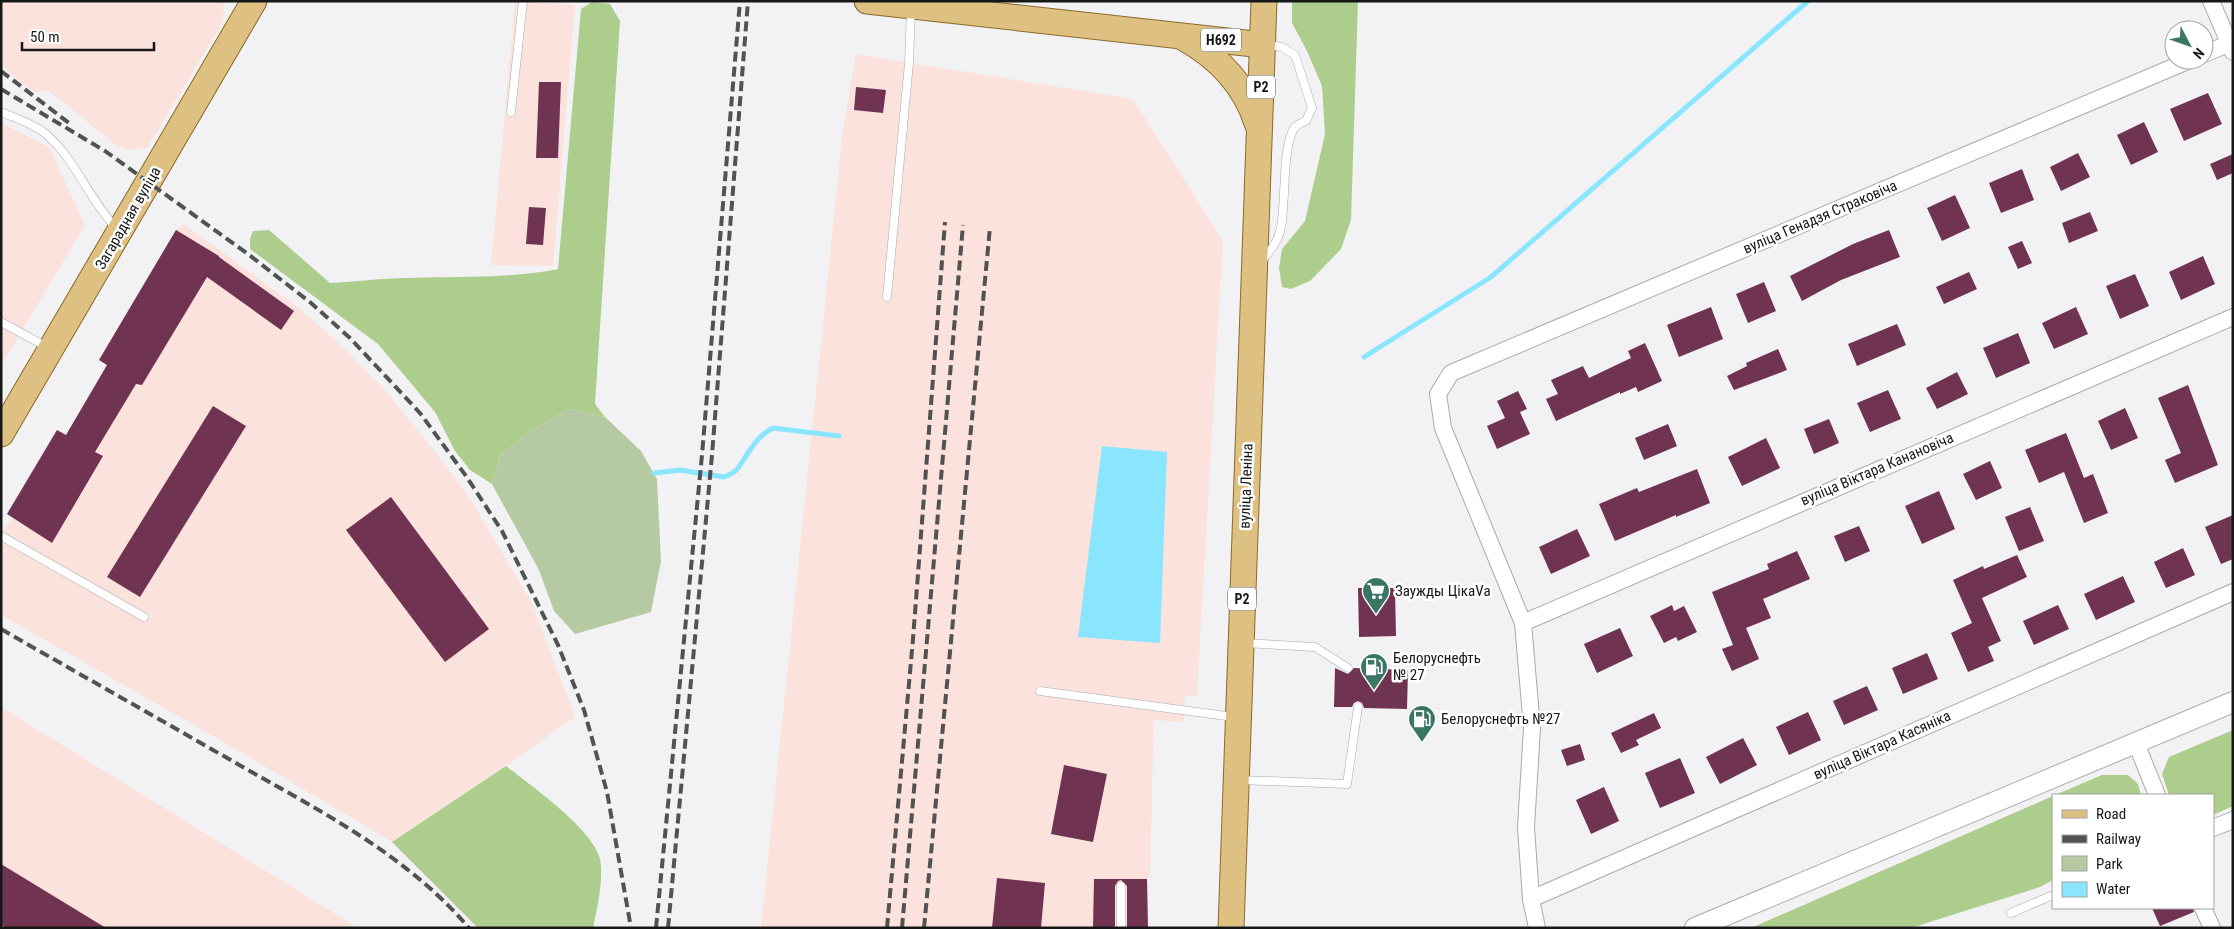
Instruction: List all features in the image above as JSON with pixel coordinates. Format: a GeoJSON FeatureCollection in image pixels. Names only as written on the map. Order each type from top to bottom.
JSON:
{"type":"FeatureCollection","features":[{"type":"Feature","properties":{"kind":"main road","name":"Загарадная вуліца"},"geometry":{"type":"LineString","coordinates":[[6,418],[51,349],[254,1]]}},
{"type":"Feature","properties":{"kind":"main road","name":"Н692"},"geometry":{"type":"LineString","coordinates":[[867,1],[911,3],[1263,45]]}},
{"type":"Feature","properties":{"kind":"main road","name":"Р2"},"geometry":{"type":"LineString","coordinates":[[1263,45],[1264,1]]}},
{"type":"Feature","properties":{"kind":"main road"},"geometry":{"type":"LineString","coordinates":[[1180,35],[1196,44],[1226,70],[1249,100],[1260,130]]}},
{"type":"Feature","properties":{"kind":"main road","name":"вуліца Леніна"},"geometry":{"type":"LineString","coordinates":[[1231,928],[1263,45]]}},
{"type":"Feature","properties":{"kind":"street"},"geometry":{"type":"LineString","coordinates":[[2211,1],[2232,46],[2214,51]]}},
{"type":"Feature","properties":{"kind":"street","name":"вуліца Генадзя Страковіча"},"geometry":{"type":"LineString","coordinates":[[1523,622],[1443,428],[1438,394],[1451,373],[2166,70]]}},
{"type":"Feature","properties":{"kind":"street","name":"вуліца Віктара Канановіча"},"geometry":{"type":"LineString","coordinates":[[1523,622],[2233,317]]}},
{"type":"Feature","properties":{"kind":"street","name":"вуліца Віктара Касяніка"},"geometry":{"type":"LineString","coordinates":[[1531,899],[2233,592]]}},
{"type":"Feature","properties":{"kind":"street"},"geometry":{"type":"LineString","coordinates":[[1523,622],[1532,728],[1526,826],[1531,899],[1538,928]]}},
{"type":"Feature","properties":{"kind":"street"},"geometry":{"type":"LineString","coordinates":[[1695,928],[2233,702]]}},
{"type":"Feature","properties":{"kind":"street"},"geometry":{"type":"LineString","coordinates":[[2136,743],[2157,794]]}},
{"type":"Feature","properties":{"kind":"street"},"geometry":{"type":"LineString","coordinates":[[2214,828],[2233,820]]}},
{"type":"Feature","properties":{"kind":"street"},"geometry":{"type":"LineString","coordinates":[[2204,909],[2212,928]]}},
{"type":"Feature","properties":{"kind":"lane"},"geometry":{"type":"LineString","coordinates":[[511,112],[523,1]]}},
{"type":"Feature","properties":{"kind":"lane"},"geometry":{"type":"LineString","coordinates":[[887,297],[909,63],[911,3]]}},
{"type":"Feature","properties":{"kind":"lane"},"geometry":{"type":"LineString","coordinates":[[1255,270],[1275,244],[1281,228],[1284,183],[1290,139],[1298,124],[1306,121],[1312,108],[1300,65],[1295,55],[1282,47],[1263,45]]}},
{"type":"Feature","properties":{"kind":"lane"},"geometry":{"type":"LineString","coordinates":[[1,112],[44,132],[64,151],[102,213],[120,232]]}},
{"type":"Feature","properties":{"kind":"lane"},"geometry":{"type":"LineString","coordinates":[[1,322],[51,349]]}},
{"type":"Feature","properties":{"kind":"lane"},"geometry":{"type":"LineString","coordinates":[[1,536],[144,617]]}},
{"type":"Feature","properties":{"kind":"lane"},"geometry":{"type":"LineString","coordinates":[[1240,643],[1315,647],[1348,668]]}},
{"type":"Feature","properties":{"kind":"lane"},"geometry":{"type":"LineString","coordinates":[[1040,691],[1238,717]]}},
{"type":"Feature","properties":{"kind":"lane"},"geometry":{"type":"LineString","coordinates":[[1236,780],[1347,784],[1358,707]]}},
{"type":"Feature","properties":{"kind":"lane"},"geometry":{"type":"LineString","coordinates":[[1121,886],[1121,928]]}},
{"type":"Feature","properties":{"kind":"lane"},"geometry":{"type":"LineString","coordinates":[[2011,913],[2052,895]]}},
{"type":"Feature","properties":{"kind":"shaded area"},"geometry":{"type":"Polygon","coordinates":[[[1,1],[224,1],[223,22],[147,148],[127,150],[117,146],[48,90],[34,93],[1,66],[1,1]]]}},
{"type":"Feature","properties":{"kind":"shaded area"},"geometry":{"type":"Polygon","coordinates":[[[515,1],[575,5],[553,266],[491,265],[515,1]]]}},
{"type":"Feature","properties":{"kind":"shaded area"},"geometry":{"type":"Polygon","coordinates":[[[856,54],[1133,99],[1223,241],[1197,696],[1185,695],[1184,722],[1154,720],[1150,874],[1147,879],[1148,928],[761,928],[842,138],[856,54]]]}},
{"type":"Feature","properties":{"kind":"shaded area"},"geometry":{"type":"Polygon","coordinates":[[[1,123],[49,147],[85,225],[1,366],[1,123]]]}},
{"type":"Feature","properties":{"kind":"shaded area"},"geometry":{"type":"Polygon","coordinates":[[[184,224],[299,308],[333,338],[385,390],[437,454],[471,500],[532,603],[575,717],[506,766],[392,842],[232,747],[1,615],[1,535],[12,518],[7,514],[57,430],[66,434],[107,366],[99,360],[176,230],[184,224]]]}},
{"type":"Feature","properties":{"kind":"shaded area"},"geometry":{"type":"Polygon","coordinates":[[[1,707],[358,928],[1,928],[1,707]]]}},
{"type":"Feature","properties":{"kind":"green space"},"geometry":{"type":"Polygon","coordinates":[[[1292,1],[1358,1],[1351,220],[1341,249],[1310,281],[1291,289],[1282,287],[1279,268],[1282,249],[1305,221],[1325,134],[1322,86],[1307,51],[1292,23],[1292,1]]]}},
{"type":"Feature","properties":{"kind":"green space"},"geometry":{"type":"Polygon","coordinates":[[[592,2],[610,4],[620,21],[595,404],[605,417],[568,409],[526,434],[500,456],[492,484],[470,470],[455,451],[435,412],[378,344],[250,249],[250,239],[253,231],[269,230],[330,283],[397,278],[502,276],[558,269],[581,9],[592,2]]]}},
{"type":"Feature","properties":{"kind":"green space"},"geometry":{"type":"Polygon","coordinates":[[[568,409],[605,417],[641,451],[657,479],[661,561],[651,612],[575,634],[554,611],[539,570],[492,484],[500,456],[526,434],[568,409]]]}},
{"type":"Feature","properties":{"kind":"green space"},"geometry":{"type":"Polygon","coordinates":[[[2233,730],[2233,806],[2214,815],[2214,794],[2169,794],[2162,774],[2169,757],[2233,730]]]}},
{"type":"Feature","properties":{"kind":"green space"},"geometry":{"type":"Polygon","coordinates":[[[506,766],[560,809],[586,835],[595,847],[600,859],[601,884],[593,928],[478,928],[392,842],[506,766]]]}},
{"type":"Feature","properties":{"kind":"green space"},"geometry":{"type":"Polygon","coordinates":[[[2102,775],[2128,775],[2138,784],[2141,794],[2057,794],[2102,775]]]}},
{"type":"Feature","properties":{"kind":"green space"},"geometry":{"type":"Polygon","coordinates":[[[2052,796],[2052,881],[2040,887],[1911,928],[1751,928],[2052,796]]]}},
{"type":"Feature","properties":{"kind":"water"},"geometry":{"type":"Polygon","coordinates":[[[1102,446],[1167,452],[1160,643],[1078,637],[1102,446]]]}},
{"type":"Feature","properties":{"kind":"building"},"geometry":{"type":"Polygon","coordinates":[[[539,82],[561,82],[558,158],[536,158],[539,82]]]}},
{"type":"Feature","properties":{"kind":"building"},"geometry":{"type":"Polygon","coordinates":[[[856,87],[886,90],[883,113],[854,110],[856,87]]]}},
{"type":"Feature","properties":{"kind":"building"},"geometry":{"type":"Polygon","coordinates":[[[2208,93],[2222,124],[2184,141],[2170,109],[2208,93]]]}},
{"type":"Feature","properties":{"kind":"building"},"geometry":{"type":"Polygon","coordinates":[[[2144,122],[2158,152],[2131,165],[2117,135],[2144,122]]]}},
{"type":"Feature","properties":{"kind":"building"},"geometry":{"type":"Polygon","coordinates":[[[2078,153],[2090,177],[2061,191],[2050,167],[2078,153]]]}},
{"type":"Feature","properties":{"kind":"building"},"geometry":{"type":"Polygon","coordinates":[[[2233,154],[2233,173],[2217,180],[2210,164],[2233,154]]]}},
{"type":"Feature","properties":{"kind":"building"},"geometry":{"type":"Polygon","coordinates":[[[2022,169],[2034,200],[2001,213],[1989,183],[2022,169]]]}},
{"type":"Feature","properties":{"kind":"building"},"geometry":{"type":"Polygon","coordinates":[[[1955,195],[1970,228],[1942,241],[1927,208],[1955,195]]]}},
{"type":"Feature","properties":{"kind":"building"},"geometry":{"type":"Polygon","coordinates":[[[529,207],[546,208],[543,245],[526,244],[529,207]]]}},
{"type":"Feature","properties":{"kind":"building"},"geometry":{"type":"Polygon","coordinates":[[[2090,212],[2098,231],[2069,243],[2062,223],[2090,212]]]}},
{"type":"Feature","properties":{"kind":"building"},"geometry":{"type":"Polygon","coordinates":[[[176,230],[219,256],[294,311],[281,330],[207,277],[142,385],[136,384],[95,452],[103,456],[52,543],[7,514],[57,430],[66,435],[107,365],[99,360],[176,230]]]}},
{"type":"Feature","properties":{"kind":"building"},"geometry":{"type":"Polygon","coordinates":[[[1889,230],[1900,257],[1841,280],[1802,301],[1790,276],[1853,244],[1889,230]]]}},
{"type":"Feature","properties":{"kind":"building"},"geometry":{"type":"Polygon","coordinates":[[[2022,241],[2032,263],[2018,269],[2008,247],[2022,241]]]}},
{"type":"Feature","properties":{"kind":"building"},"geometry":{"type":"Polygon","coordinates":[[[2203,256],[2215,284],[2181,300],[2169,272],[2203,256]]]}},
{"type":"Feature","properties":{"kind":"building"},"geometry":{"type":"Polygon","coordinates":[[[1969,272],[1977,289],[1944,304],[1936,287],[1969,272]]]}},
{"type":"Feature","properties":{"kind":"building"},"geometry":{"type":"Polygon","coordinates":[[[2135,274],[2149,306],[2120,319],[2106,286],[2135,274]]]}},
{"type":"Feature","properties":{"kind":"building"},"geometry":{"type":"Polygon","coordinates":[[[1764,282],[1776,311],[1748,323],[1736,294],[1764,282]]]}},
{"type":"Feature","properties":{"kind":"building"},"geometry":{"type":"Polygon","coordinates":[[[1711,307],[1723,339],[1679,357],[1667,325],[1711,307]]]}},
{"type":"Feature","properties":{"kind":"building"},"geometry":{"type":"Polygon","coordinates":[[[2076,307],[2088,334],[2054,349],[2042,323],[2076,307]]]}},
{"type":"Feature","properties":{"kind":"building"},"geometry":{"type":"Polygon","coordinates":[[[1897,324],[1906,345],[1857,366],[1848,344],[1897,324]]]}},
{"type":"Feature","properties":{"kind":"building"},"geometry":{"type":"Polygon","coordinates":[[[2018,333],[2030,363],[1996,378],[1983,348],[2018,333]]]}},
{"type":"Feature","properties":{"kind":"building"},"geometry":{"type":"Polygon","coordinates":[[[1645,343],[1662,381],[1638,392],[1636,387],[1620,394],[1620,392],[1556,421],[1546,399],[1558,394],[1551,380],[1583,366],[1589,378],[1631,358],[1628,351],[1645,343]]]}},
{"type":"Feature","properties":{"kind":"building"},"geometry":{"type":"Polygon","coordinates":[[[1778,349],[1787,370],[1734,390],[1727,376],[1747,366],[1746,363],[1778,349]]]}},
{"type":"Feature","properties":{"kind":"building"},"geometry":{"type":"Polygon","coordinates":[[[1957,372],[1968,394],[1937,409],[1926,388],[1957,372]]]}},
{"type":"Feature","properties":{"kind":"building"},"geometry":{"type":"Polygon","coordinates":[[[2188,385],[2218,465],[2175,483],[2165,460],[2181,453],[2158,398],[2188,385]]]}},
{"type":"Feature","properties":{"kind":"building"},"geometry":{"type":"Polygon","coordinates":[[[1888,390],[1901,419],[1870,432],[1857,403],[1888,390]]]}},
{"type":"Feature","properties":{"kind":"building"},"geometry":{"type":"Polygon","coordinates":[[[1518,391],[1527,409],[1520,412],[1530,434],[1497,449],[1487,426],[1505,418],[1497,401],[1518,391]]]}},
{"type":"Feature","properties":{"kind":"building"},"geometry":{"type":"Polygon","coordinates":[[[213,406],[246,426],[140,597],[107,577],[213,406]]]}},
{"type":"Feature","properties":{"kind":"building"},"geometry":{"type":"Polygon","coordinates":[[[2125,408],[2138,438],[2111,450],[2098,421],[2125,408]]]}},
{"type":"Feature","properties":{"kind":"building"},"geometry":{"type":"Polygon","coordinates":[[[1829,419],[1839,443],[1814,454],[1804,429],[1829,419]]]}},
{"type":"Feature","properties":{"kind":"building"},"geometry":{"type":"Polygon","coordinates":[[[1668,424],[1677,446],[1644,460],[1635,438],[1668,424]]]}},
{"type":"Feature","properties":{"kind":"building"},"geometry":{"type":"Polygon","coordinates":[[[2066,433],[2084,478],[2093,474],[2108,513],[2084,523],[2064,472],[2039,483],[2025,450],[2066,433]]]}},
{"type":"Feature","properties":{"kind":"building"},"geometry":{"type":"Polygon","coordinates":[[[1766,438],[1780,468],[1742,486],[1728,457],[1766,438]]]}},
{"type":"Feature","properties":{"kind":"building"},"geometry":{"type":"Polygon","coordinates":[[[1990,461],[2002,488],[1976,500],[1963,474],[1990,461]]]}},
{"type":"Feature","properties":{"kind":"building"},"geometry":{"type":"Polygon","coordinates":[[[1697,469],[1710,503],[1615,541],[1599,504],[1637,488],[1639,492],[1697,469]]]}},
{"type":"Feature","properties":{"kind":"building"},"geometry":{"type":"Polygon","coordinates":[[[1939,491],[1955,529],[1922,544],[1905,506],[1939,491]]]}},
{"type":"Feature","properties":{"kind":"building"},"geometry":{"type":"Polygon","coordinates":[[[391,497],[489,629],[445,662],[346,530],[391,497]]]}},
{"type":"Feature","properties":{"kind":"building"},"geometry":{"type":"Polygon","coordinates":[[[2030,507],[2044,541],[2019,551],[2005,517],[2030,507]]]}},
{"type":"Feature","properties":{"kind":"building"},"geometry":{"type":"Polygon","coordinates":[[[2233,515],[2233,559],[2221,564],[2205,527],[2233,515]]]}},
{"type":"Feature","properties":{"kind":"building"},"geometry":{"type":"Polygon","coordinates":[[[1859,526],[1870,551],[1845,562],[1834,536],[1859,526]]]}},
{"type":"Feature","properties":{"kind":"building"},"geometry":{"type":"Polygon","coordinates":[[[1577,529],[1590,556],[1551,574],[1539,547],[1577,529]]]}},
{"type":"Feature","properties":{"kind":"building"},"geometry":{"type":"Polygon","coordinates":[[[2183,548],[2195,575],[2166,588],[2154,562],[2183,548]]]}},
{"type":"Feature","properties":{"kind":"building"},"geometry":{"type":"Polygon","coordinates":[[[1797,551],[1810,579],[1763,599],[1771,618],[1746,628],[1759,659],[1732,671],[1722,649],[1733,645],[1712,592],[1769,569],[1767,564],[1797,551]]]}},
{"type":"Feature","properties":{"kind":"building"},"geometry":{"type":"Polygon","coordinates":[[[2017,555],[2027,577],[1982,598],[2001,641],[1988,647],[1994,661],[1968,672],[1951,633],[1972,623],[1953,580],[1983,566],[1984,569],[2017,555]]]}},
{"type":"Feature","properties":{"kind":"building"},"geometry":{"type":"Polygon","coordinates":[[[2123,576],[2135,602],[2096,620],[2084,594],[2123,576]]]}},
{"type":"Feature","properties":{"kind":"building"},"geometry":{"type":"Polygon","coordinates":[[[1358,588],[1395,588],[1396,636],[1359,637],[1358,588]]]}},
{"type":"Feature","properties":{"kind":"building"},"geometry":{"type":"Polygon","coordinates":[[[1672,605],[1674,611],[1684,606],[1697,632],[1678,641],[1676,637],[1664,643],[1650,616],[1672,605]]]}},
{"type":"Feature","properties":{"kind":"building"},"geometry":{"type":"Polygon","coordinates":[[[2058,605],[2069,629],[2034,645],[2023,621],[2058,605]]]}},
{"type":"Feature","properties":{"kind":"building"},"geometry":{"type":"Polygon","coordinates":[[[1620,628],[1633,656],[1597,673],[1584,644],[1620,628]]]}},
{"type":"Feature","properties":{"kind":"building"},"geometry":{"type":"Polygon","coordinates":[[[1927,653],[1938,679],[1903,694],[1892,668],[1927,653]]]}},
{"type":"Feature","properties":{"kind":"building"},"geometry":{"type":"Polygon","coordinates":[[[1335,668],[1348,674],[1354,668],[1408,670],[1407,709],[1364,708],[1362,703],[1358,701],[1352,707],[1334,707],[1335,668]]]}},
{"type":"Feature","properties":{"kind":"building"},"geometry":{"type":"Polygon","coordinates":[[[1867,686],[1878,710],[1844,725],[1833,701],[1867,686]]]}},
{"type":"Feature","properties":{"kind":"building"},"geometry":{"type":"Polygon","coordinates":[[[1808,712],[1821,740],[1789,755],[1776,727],[1808,712]]]}},
{"type":"Feature","properties":{"kind":"building"},"geometry":{"type":"Polygon","coordinates":[[[1654,713],[1661,728],[1636,740],[1639,745],[1621,753],[1611,733],[1654,713]]]}},
{"type":"Feature","properties":{"kind":"building"},"geometry":{"type":"Polygon","coordinates":[[[1743,738],[1757,765],[1720,784],[1706,757],[1743,738]]]}},
{"type":"Feature","properties":{"kind":"building"},"geometry":{"type":"Polygon","coordinates":[[[1580,744],[1585,760],[1567,766],[1561,750],[1580,744]]]}},
{"type":"Feature","properties":{"kind":"building"},"geometry":{"type":"Polygon","coordinates":[[[1680,758],[1695,793],[1660,808],[1645,773],[1680,758]]]}},
{"type":"Feature","properties":{"kind":"building"},"geometry":{"type":"Polygon","coordinates":[[[1064,765],[1107,774],[1093,842],[1051,834],[1064,765]]]}},
{"type":"Feature","properties":{"kind":"building"},"geometry":{"type":"Polygon","coordinates":[[[1604,787],[1619,821],[1591,834],[1576,800],[1604,787]]]}},
{"type":"Feature","properties":{"kind":"building"},"geometry":{"type":"Polygon","coordinates":[[[1,864],[106,928],[6,928],[1,925],[1,864]]]}},
{"type":"Feature","properties":{"kind":"building"},"geometry":{"type":"Polygon","coordinates":[[[997,878],[1045,883],[1041,928],[992,928],[997,878]]]}},
{"type":"Feature","properties":{"kind":"building"},"geometry":{"type":"Polygon","coordinates":[[[1094,879],[1147,879],[1148,928],[1127,928],[1127,886],[1121,880],[1115,886],[1115,928],[1093,928],[1094,879]]]}},
{"type":"Feature","properties":{"kind":"building"},"geometry":{"type":"Polygon","coordinates":[[[2152,909],[2193,909],[2194,912],[2160,926],[2152,909]]]}},
{"type":"Feature","properties":{"kind":"waterway"},"geometry":{"type":"LineString","coordinates":[[1364,357],[1491,277],[1808,1]]}},
{"type":"Feature","properties":{"kind":"waterway"},"geometry":{"type":"LineString","coordinates":[[654,473],[680,470],[724,477],[737,469],[761,436],[773,428],[839,436]]}},
{"type":"Feature","properties":{"kind":"railway"},"geometry":{"type":"LineString","coordinates":[[656,928],[702,455],[740,1]]}},
{"type":"Feature","properties":{"kind":"railway"},"geometry":{"type":"LineString","coordinates":[[668,928],[712,455],[748,1]]}},
{"type":"Feature","properties":{"kind":"railway"},"geometry":{"type":"LineString","coordinates":[[1,71],[69,123]]}},
{"type":"Feature","properties":{"kind":"railway"},"geometry":{"type":"LineString","coordinates":[[1,89],[105,151],[248,254],[311,303],[350,338],[420,413],[466,476],[502,531],[558,645],[584,710],[607,792],[631,928]]}},
{"type":"Feature","properties":{"kind":"railway"},"geometry":{"type":"LineString","coordinates":[[887,928],[913,639],[945,222]]}},
{"type":"Feature","properties":{"kind":"railway"},"geometry":{"type":"LineString","coordinates":[[902,928],[963,225]]}},
{"type":"Feature","properties":{"kind":"railway"},"geometry":{"type":"LineString","coordinates":[[924,928],[990,227]]}},
{"type":"Feature","properties":{"kind":"railway"},"geometry":{"type":"LineString","coordinates":[[1,629],[333,818],[391,857],[419,879],[445,902],[469,928]]}},
{"type":"Feature","properties":{"kind":"place","name":"Заужды ЦікаVа"},"geometry":{"type":"Point","coordinates":[1376,615]}},
{"type":"Feature","properties":{"kind":"place","name":"Белоруснефть № 27"},"geometry":{"type":"Point","coordinates":[1374,691]}},
{"type":"Feature","properties":{"kind":"place","name":"Белоруснефть №27"},"geometry":{"type":"Point","coordinates":[1422,743]}}]}
